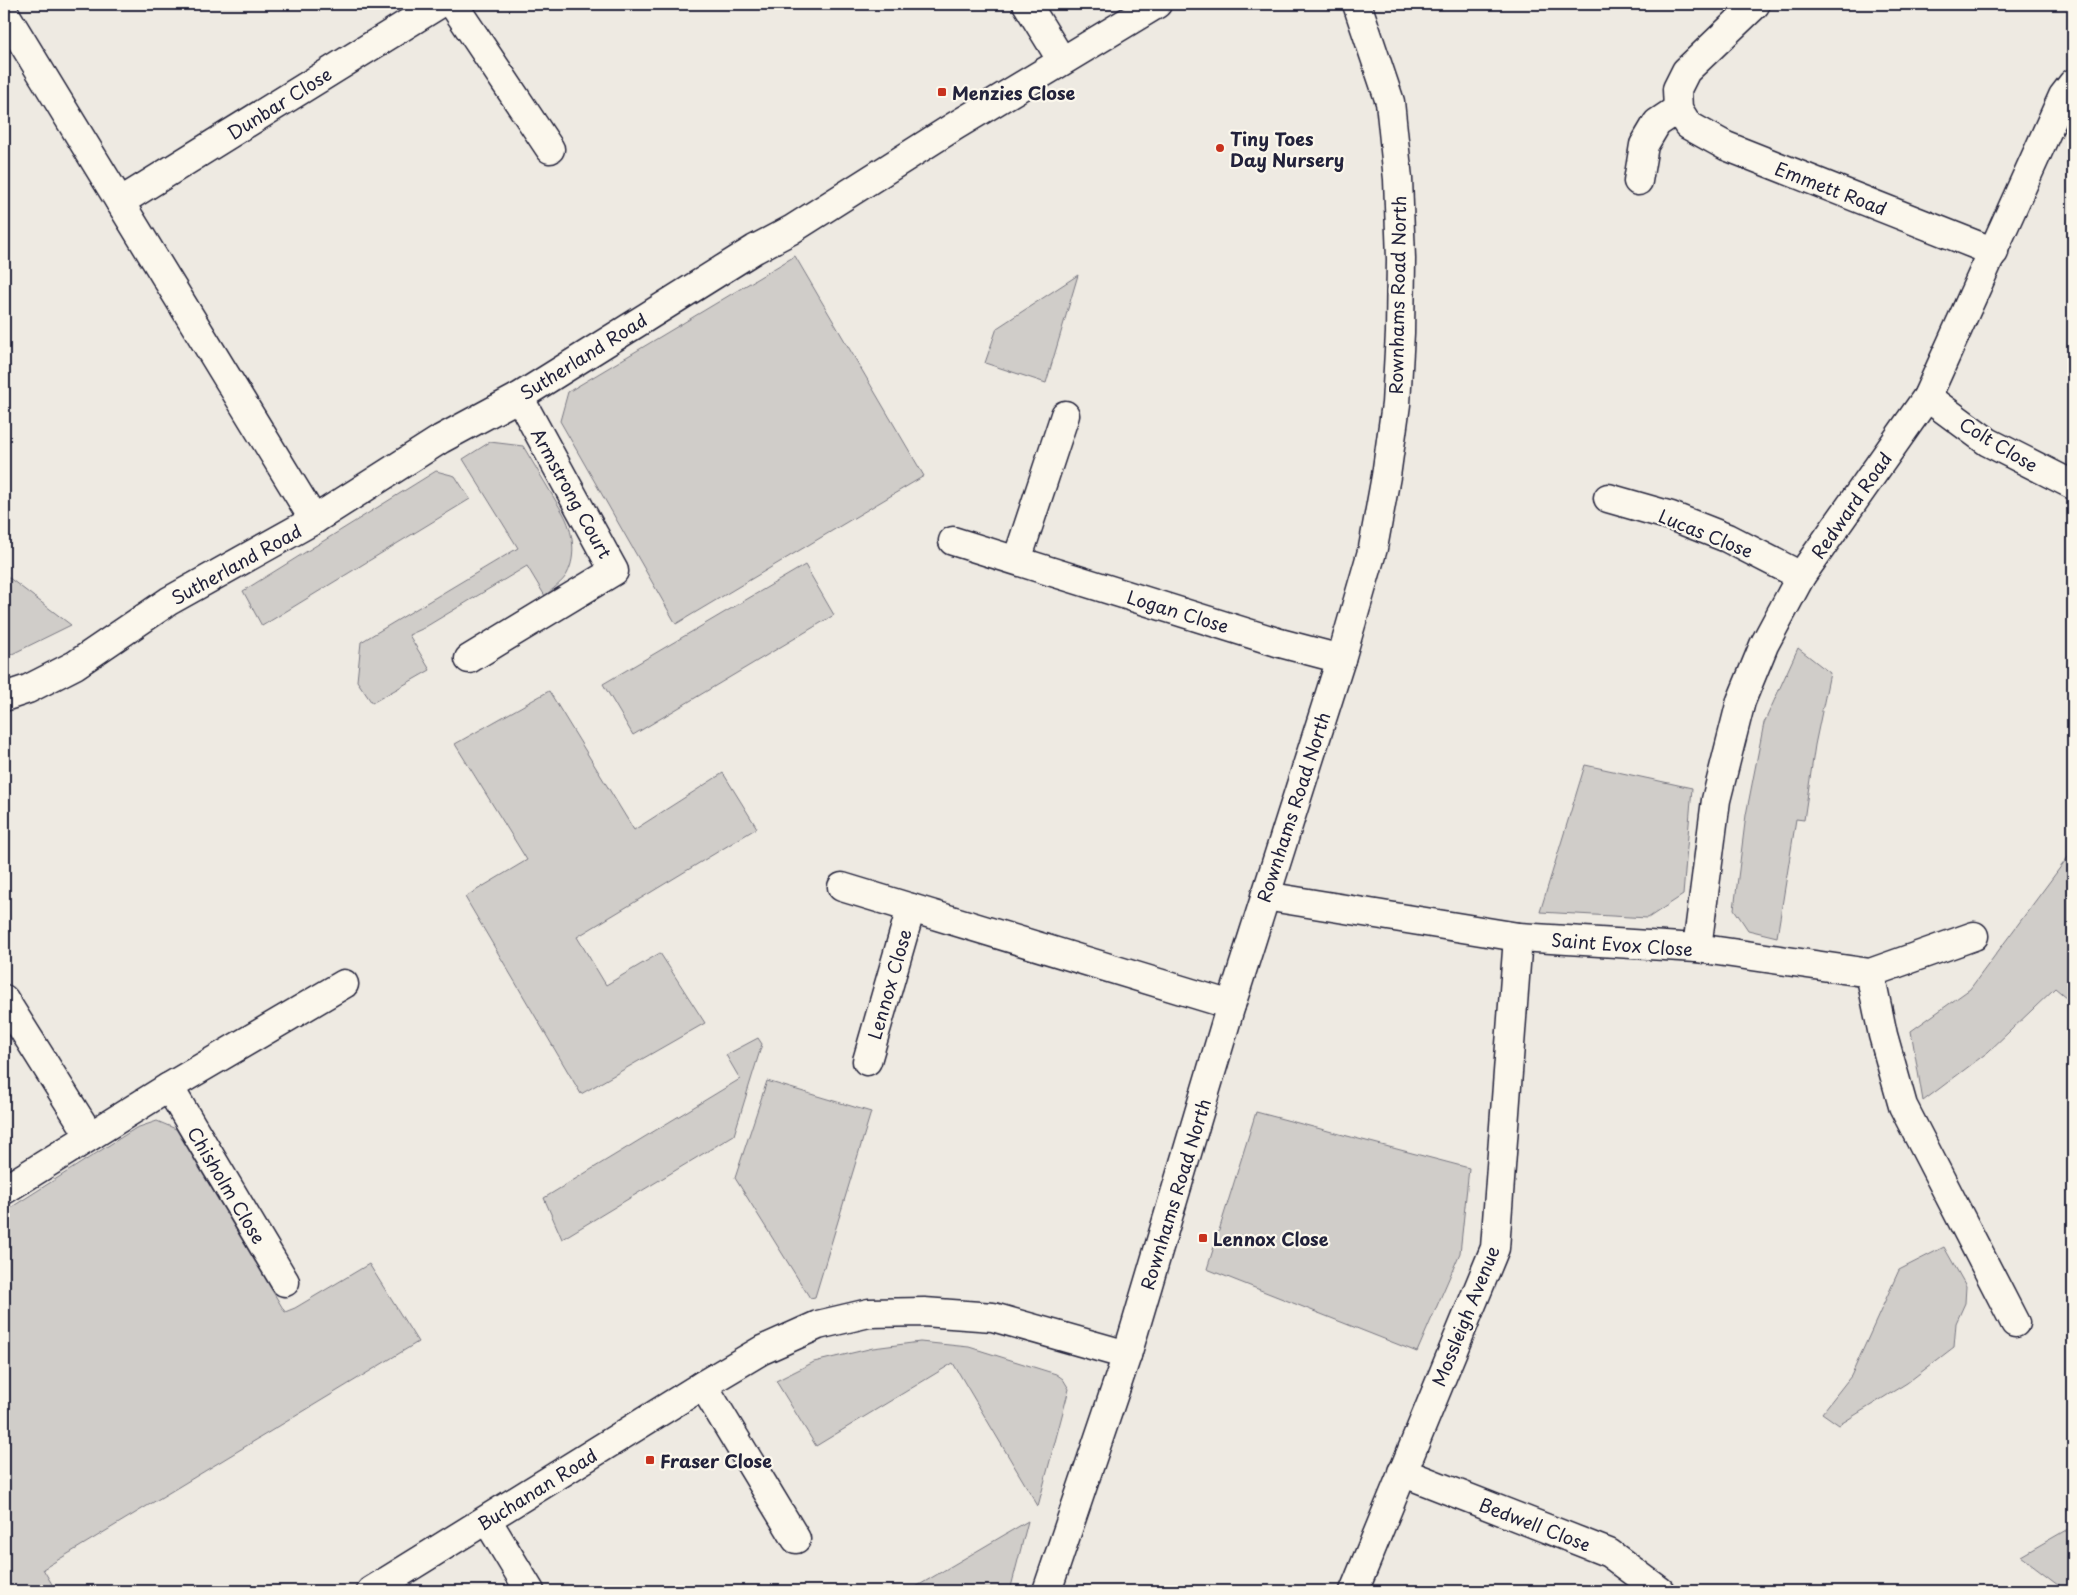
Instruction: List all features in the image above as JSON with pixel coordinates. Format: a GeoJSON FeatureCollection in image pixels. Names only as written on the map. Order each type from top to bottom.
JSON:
{"type":"FeatureCollection","features":[{"type":"Feature","properties":{"kind":"street","name":"Dunbar Close"},"geometry":{"type":"LineString","coordinates":[[120,202],[439,4]]}},
{"type":"Feature","properties":{"kind":"street"},"geometry":{"type":"LineString","coordinates":[[453,4],[550,149]]}},
{"type":"Feature","properties":{"kind":"street"},"geometry":{"type":"LineString","coordinates":[[1027,4],[1062,61]]}},
{"type":"Feature","properties":{"kind":"street","name":"Sutherland Road"},"geometry":{"type":"LineString","coordinates":[[4,696],[28,688],[75,665],[169,601],[314,520],[441,439],[519,397],[1157,4]]}},
{"type":"Feature","properties":{"kind":"street","name":"Rownhams Road North"},"geometry":{"type":"LineString","coordinates":[[1047,1591],[1127,1355],[1231,1006],[1340,659],[1374,539],[1396,404],[1400,333],[1398,179],[1390,102],[1357,4]]}},
{"type":"Feature","properties":{"kind":"street"},"geometry":{"type":"LineString","coordinates":[[1638,181],[1644,145],[1657,123],[1678,109],[1677,90],[1686,71],[1755,5]]}},
{"type":"Feature","properties":{"kind":"street"},"geometry":{"type":"LineString","coordinates":[[5,17],[314,520]]}},
{"type":"Feature","properties":{"kind":"street","name":"Redward Road"},"geometry":{"type":"LineString","coordinates":[[1697,948],[1716,800],[1742,701],[1764,645],[1801,576],[1928,397],[2063,96],[2073,84]]}},
{"type":"Feature","properties":{"kind":"street","name":"Emmett Road"},"geometry":{"type":"LineString","coordinates":[[1678,109],[1688,124],[1726,146],[1994,252]]}},
{"type":"Feature","properties":{"kind":"street","name":"Armstrong Court"},"geometry":{"type":"LineString","coordinates":[[469,659],[614,571],[519,397]]}},
{"type":"Feature","properties":{"kind":"street","name":"Colt Close"},"geometry":{"type":"LineString","coordinates":[[1928,397],[1988,442],[2073,485]]}},
{"type":"Feature","properties":{"kind":"street"},"geometry":{"type":"LineString","coordinates":[[1017,560],[1065,415]]}},
{"type":"Feature","properties":{"kind":"street","name":"Lucas Close"},"geometry":{"type":"LineString","coordinates":[[1608,498],[1671,516],[1727,538],[1801,576]]}},
{"type":"Feature","properties":{"kind":"street","name":"Logan Close"},"geometry":{"type":"LineString","coordinates":[[954,541],[1271,640],[1340,659]]}},
{"type":"Feature","properties":{"kind":"street","name":"Lennox Close"},"geometry":{"type":"LineString","coordinates":[[842,887],[1231,1006]]}},
{"type":"Feature","properties":{"kind":"street","name":"Saint Evox Close"},"geometry":{"type":"LineString","coordinates":[[1265,896],[1518,936],[1697,948],[1870,974],[1974,936]]}},
{"type":"Feature","properties":{"kind":"street","name":"Lennox Close"},"geometry":{"type":"LineString","coordinates":[[866,1061],[911,908]]}},
{"type":"Feature","properties":{"kind":"street","name":"Mossleigh Avenue"},"geometry":{"type":"LineString","coordinates":[[1354,1591],[1496,1248],[1518,936]]}},
{"type":"Feature","properties":{"kind":"street"},"geometry":{"type":"LineString","coordinates":[[1870,974],[1882,1035],[1903,1106],[2015,1323]]}},
{"type":"Feature","properties":{"kind":"street"},"geometry":{"type":"LineString","coordinates":[[4,1190],[169,1087],[344,984]]}},
{"type":"Feature","properties":{"kind":"street"},"geometry":{"type":"LineString","coordinates":[[4,999],[90,1136]]}},
{"type":"Feature","properties":{"kind":"street","name":"Chisholm Close"},"geometry":{"type":"LineString","coordinates":[[169,1087],[286,1282]]}},
{"type":"Feature","properties":{"kind":"street","name":"Buchanan Road"},"geometry":{"type":"LineString","coordinates":[[371,1591],[703,1385],[762,1350],[818,1325],[869,1313],[924,1312],[993,1317],[1127,1355]]}},
{"type":"Feature","properties":{"kind":"street"},"geometry":{"type":"LineString","coordinates":[[703,1385],[796,1539]]}},
{"type":"Feature","properties":{"kind":"street","name":"Bedwell Close"},"geometry":{"type":"LineString","coordinates":[[1402,1472],[1609,1553],[1660,1591]]}},
{"type":"Feature","properties":{"kind":"street"},"geometry":{"type":"LineString","coordinates":[[488,1520],[530,1591]]}},
{"type":"Feature","properties":{"kind":"shaded area"},"geometry":{"type":"Polygon","coordinates":[[[795,256],[924,476],[676,624],[560,421],[568,392],[795,256]]]}},
{"type":"Feature","properties":{"kind":"shaded area"},"geometry":{"type":"Polygon","coordinates":[[[1078,275],[1046,383],[985,363],[997,328],[1078,275]]]}},
{"type":"Feature","properties":{"kind":"shaded area"},"geometry":{"type":"Polygon","coordinates":[[[490,442],[523,446],[563,513],[569,527],[573,551],[567,574],[545,596],[527,566],[409,635],[430,670],[372,703],[357,681],[361,642],[518,548],[463,459],[490,442]]]}},
{"type":"Feature","properties":{"kind":"shaded area"},"geometry":{"type":"Polygon","coordinates":[[[436,471],[455,476],[470,499],[262,626],[243,591],[436,471]]]}},
{"type":"Feature","properties":{"kind":"shaded area"},"geometry":{"type":"Polygon","coordinates":[[[805,565],[834,615],[633,735],[603,684],[805,565]]]}},
{"type":"Feature","properties":{"kind":"shaded area"},"geometry":{"type":"Polygon","coordinates":[[[4,574],[71,625],[4,658],[4,574]]]}},
{"type":"Feature","properties":{"kind":"shaded area"},"geometry":{"type":"Polygon","coordinates":[[[1798,648],[1830,673],[1815,745],[1804,820],[1796,819],[1777,937],[1748,930],[1734,909],[1746,815],[1764,723],[1798,648]]]}},
{"type":"Feature","properties":{"kind":"shaded area"},"geometry":{"type":"Polygon","coordinates":[[[549,691],[634,830],[723,773],[757,828],[577,937],[606,985],[660,953],[705,1023],[581,1094],[465,897],[527,860],[455,744],[549,691]]]}},
{"type":"Feature","properties":{"kind":"shaded area"},"geometry":{"type":"Polygon","coordinates":[[[1585,765],[1692,788],[1683,895],[1648,918],[1540,912],[1585,765]]]}},
{"type":"Feature","properties":{"kind":"shaded area"},"geometry":{"type":"Polygon","coordinates":[[[2073,779],[2073,1003],[2055,988],[1988,1052],[1923,1101],[1911,1031],[1970,989],[2068,857],[2073,779]]]}},
{"type":"Feature","properties":{"kind":"shaded area"},"geometry":{"type":"Polygon","coordinates":[[[758,1038],[762,1044],[734,1135],[562,1239],[544,1198],[740,1079],[726,1055],[758,1038]]]}},
{"type":"Feature","properties":{"kind":"shaded area"},"geometry":{"type":"Polygon","coordinates":[[[767,1081],[871,1112],[815,1297],[810,1298],[735,1178],[767,1081]]]}},
{"type":"Feature","properties":{"kind":"shaded area"},"geometry":{"type":"Polygon","coordinates":[[[1256,1112],[1469,1168],[1460,1253],[1417,1352],[1207,1269],[1256,1112]]]}},
{"type":"Feature","properties":{"kind":"shaded area"},"geometry":{"type":"Polygon","coordinates":[[[157,1121],[176,1129],[285,1312],[369,1264],[418,1342],[43,1569],[56,1591],[4,1591],[4,1212],[136,1128],[157,1121]]]}},
{"type":"Feature","properties":{"kind":"shaded area"},"geometry":{"type":"Polygon","coordinates":[[[1944,1247],[1966,1286],[1965,1303],[1956,1323],[1954,1347],[1907,1383],[1839,1425],[1822,1413],[1851,1376],[1899,1270],[1944,1247]]]}},
{"type":"Feature","properties":{"kind":"shaded area"},"geometry":{"type":"Polygon","coordinates":[[[920,1342],[969,1347],[1056,1374],[1063,1379],[1069,1389],[1038,1506],[953,1363],[816,1446],[776,1381],[814,1362],[873,1348],[920,1342]]]}},
{"type":"Feature","properties":{"kind":"shaded area"},"geometry":{"type":"Polygon","coordinates":[[[1028,1521],[1010,1591],[909,1591],[1028,1521]]]}},
{"type":"Feature","properties":{"kind":"shaded area"},"geometry":{"type":"Polygon","coordinates":[[[2073,1526],[2073,1591],[2067,1591],[2021,1556],[2073,1526]]]}},
{"type":"Feature","properties":{"kind":"place","name":"Menzies Close"},"geometry":{"type":"Point","coordinates":[942,92]}},
{"type":"Feature","properties":{"kind":"place","name":"Tiny Toes Day Nursery"},"geometry":{"type":"Point","coordinates":[1220,148]}},
{"type":"Feature","properties":{"kind":"place","name":"Lennox Close"},"geometry":{"type":"Point","coordinates":[1203,1238]}},
{"type":"Feature","properties":{"kind":"place","name":"Fraser Close"},"geometry":{"type":"Point","coordinates":[650,1460]}}]}
